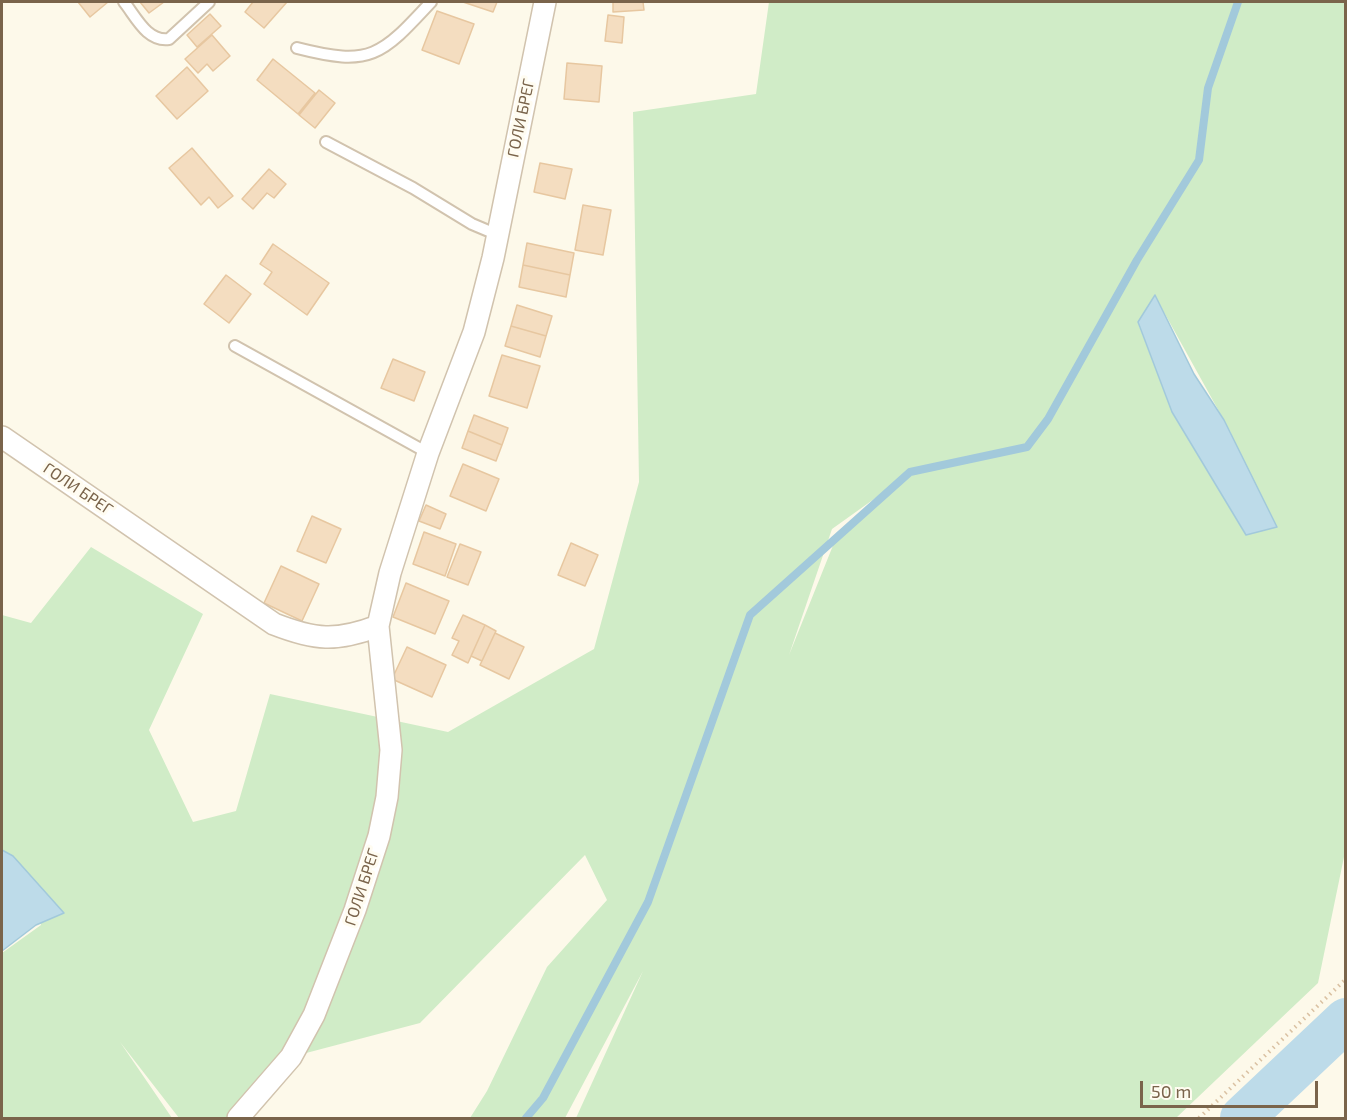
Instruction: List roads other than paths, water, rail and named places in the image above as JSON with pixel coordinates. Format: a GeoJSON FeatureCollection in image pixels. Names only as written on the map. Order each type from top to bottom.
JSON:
{"type":"FeatureCollection","features":[{"type":"Feature","properties":{"kind":"street","name":"ГОЛИ БРЕГ"},"geometry":{"type":"LineString","coordinates":[[238,1119],[291,1057],[314,1015],[356,910],[379,836],[387,797],[391,750],[378,626],[390,573],[428,453],[474,332],[498,235],[545,2]]}},
{"type":"Feature","properties":{"kind":"street","name":"ГОЛИ БРЕГ"},"geometry":{"type":"LineString","coordinates":[[2,437],[274,624],[305,636],[338,637],[357,634],[378,626]]}},
{"type":"Feature","properties":{"kind":"lane"},"geometry":{"type":"LineString","coordinates":[[124,2],[152,37],[160,40],[169,39],[209,2]]}},
{"type":"Feature","properties":{"kind":"lane"},"geometry":{"type":"LineString","coordinates":[[297,48],[331,57],[369,56],[386,48],[431,2]]}},
{"type":"Feature","properties":{"kind":"lane"},"geometry":{"type":"LineString","coordinates":[[326,142],[413,188],[472,224],[498,235]]}},
{"type":"Feature","properties":{"kind":"lane"},"geometry":{"type":"LineString","coordinates":[[235,346],[428,453]]}},
{"type":"Feature","properties":{"kind":"water"},"geometry":{"type":"Polygon","coordinates":[[[1155,295],[1194,374],[1224,420],[1277,527],[1246,535],[1172,412],[1138,322],[1155,295]]]}},
{"type":"Feature","properties":{"kind":"water"},"geometry":{"type":"Polygon","coordinates":[[[2,850],[13,856],[64,913],[36,925],[2,951],[2,850]]]}},
{"type":"Feature","properties":{"kind":"waterway"},"geometry":{"type":"LineString","coordinates":[[526,1118],[543,1098],[648,902],[750,615],[910,472],[1027,447],[1048,419],[1137,260],[1199,160],[1208,88],[1238,2]]}},
{"type":"Feature","properties":{"kind":"waterway"},"geometry":{"type":"LineString","coordinates":[[1242,1118],[1346,1020]]}}]}
